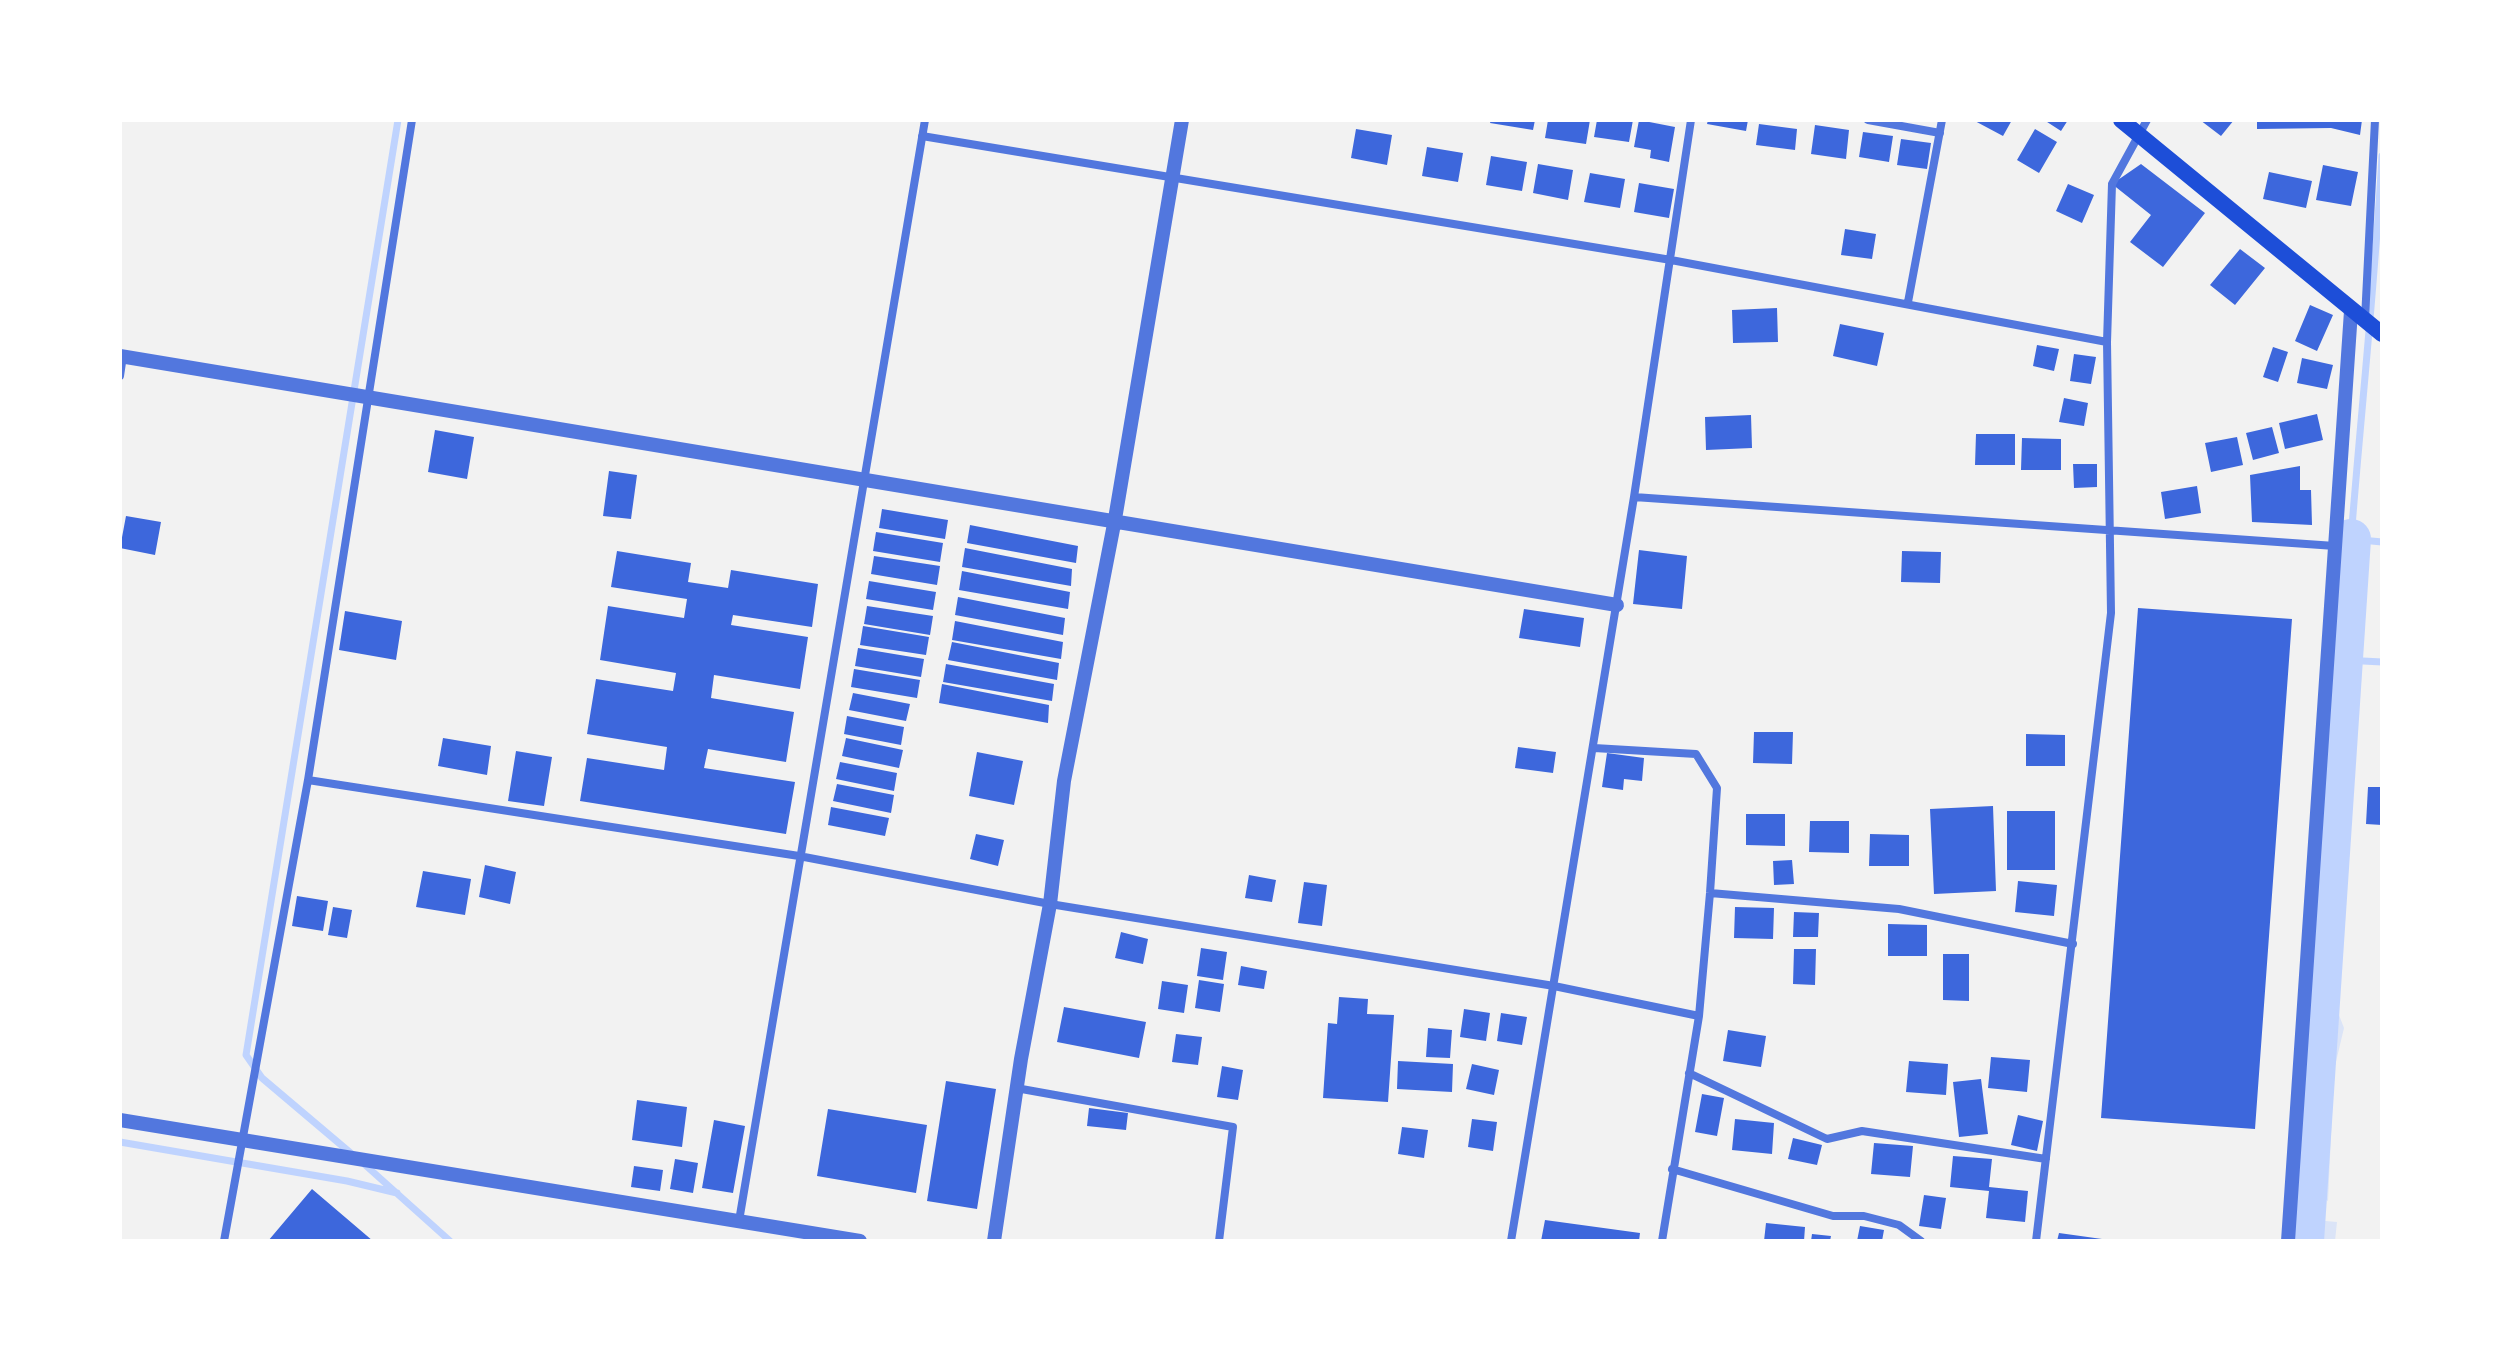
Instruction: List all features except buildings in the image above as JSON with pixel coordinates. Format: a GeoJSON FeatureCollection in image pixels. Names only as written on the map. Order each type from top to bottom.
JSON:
{"type":"FeatureCollection","features":[{"type":"Feature","properties":{"kind":"main road"},"geometry":{"type":"LineString","coordinates":[[2121,120],[2144,128],[2382,334]]}},
{"type":"Feature","properties":{"kind":"street"},"geometry":{"type":"LineString","coordinates":[[224,1241],[308,780],[412,120]]}},
{"type":"Feature","properties":{"kind":"street"},"geometry":{"type":"LineString","coordinates":[[739,1221],[799,856],[867,478],[925,120]]}},
{"type":"Feature","properties":{"kind":"street"},"geometry":{"type":"LineString","coordinates":[[994,1241],[1016,1088],[1050,904],[1064,781],[1115,519],[1182,120]]}},
{"type":"Feature","properties":{"kind":"street"},"geometry":{"type":"LineString","coordinates":[[1511,1241],[1617,605],[1691,120]]}},
{"type":"Feature","properties":{"kind":"street"},"geometry":{"type":"LineString","coordinates":[[1868,120],[1940,133]]}},
{"type":"Feature","properties":{"kind":"street"},"geometry":{"type":"LineString","coordinates":[[1908,302],[1942,120]]}},
{"type":"Feature","properties":{"kind":"street"},"geometry":{"type":"LineString","coordinates":[[2288,1241],[2335,546],[2375,120]]}},
{"type":"Feature","properties":{"kind":"street"},"geometry":{"type":"LineString","coordinates":[[2036,1241],[2111,613],[2107,342],[2112,184],[2144,128]]}},
{"type":"Feature","properties":{"kind":"street"},"geometry":{"type":"LineString","coordinates":[[922,136],[1173,175],[1671,260],[1908,302],[2107,342]]}},
{"type":"Feature","properties":{"kind":"street"},"geometry":{"type":"LineString","coordinates":[[120,376],[122,356],[1617,605]]}},
{"type":"Feature","properties":{"kind":"street"},"geometry":{"type":"LineString","coordinates":[[1634,497],[2335,546]]}},
{"type":"Feature","properties":{"kind":"street"},"geometry":{"type":"LineString","coordinates":[[1594,748],[1696,754],[1717,788],[1699,1016],[1662,1241]]}},
{"type":"Feature","properties":{"kind":"street"},"geometry":{"type":"LineString","coordinates":[[308,780],[799,856],[1050,904],[1554,986],[1699,1016]]}},
{"type":"Feature","properties":{"kind":"street"},"geometry":{"type":"LineString","coordinates":[[1710,893],[1899,909],[2073,944]]}},
{"type":"Feature","properties":{"kind":"street"},"geometry":{"type":"LineString","coordinates":[[1689,1073],[1827,1139],[1862,1131],[2046,1159]]}},
{"type":"Feature","properties":{"kind":"street"},"geometry":{"type":"LineString","coordinates":[[1016,1088],[1233,1127],[1219,1241]]}},
{"type":"Feature","properties":{"kind":"street"},"geometry":{"type":"LineString","coordinates":[[120,1120],[860,1241]]}},
{"type":"Feature","properties":{"kind":"street"},"geometry":{"type":"LineString","coordinates":[[1672,1169],[1833,1216],[1864,1216],[1899,1225],[1921,1241]]}},
{"type":"Feature","properties":{"kind":"shaded area"},"geometry":{"type":"Polygon","coordinates":[[[2318,1014],[2339,1015],[2344,1028],[2334,1070],[2328,1201],[2307,1189],[2318,1014]]]}},
{"type":"Feature","properties":{"kind":"shaded area"},"geometry":{"type":"Polygon","coordinates":[[[2314,1220],[2337,1222],[2335,1241],[2312,1241],[2314,1220]]]}},
{"type":"Feature","properties":{"kind":"waterway"},"geometry":{"type":"LineString","coordinates":[[353,1155],[262,1078],[246,1055],[398,120]]}},
{"type":"Feature","properties":{"kind":"waterway"},"geometry":{"type":"LineString","coordinates":[[2382,156],[2351,539],[2382,542]]}},
{"type":"Feature","properties":{"kind":"waterway"},"geometry":{"type":"LineString","coordinates":[[2304,1241],[2351,539]]}},
{"type":"Feature","properties":{"kind":"waterway"},"geometry":{"type":"LineString","coordinates":[[2344,660],[2382,662]]}},
{"type":"Feature","properties":{"kind":"waterway"},"geometry":{"type":"LineString","coordinates":[[120,1142],[347,1181],[397,1193]]}},
{"type":"Feature","properties":{"kind":"waterway"},"geometry":{"type":"LineString","coordinates":[[363,1163],[450,1241]]}}]}
